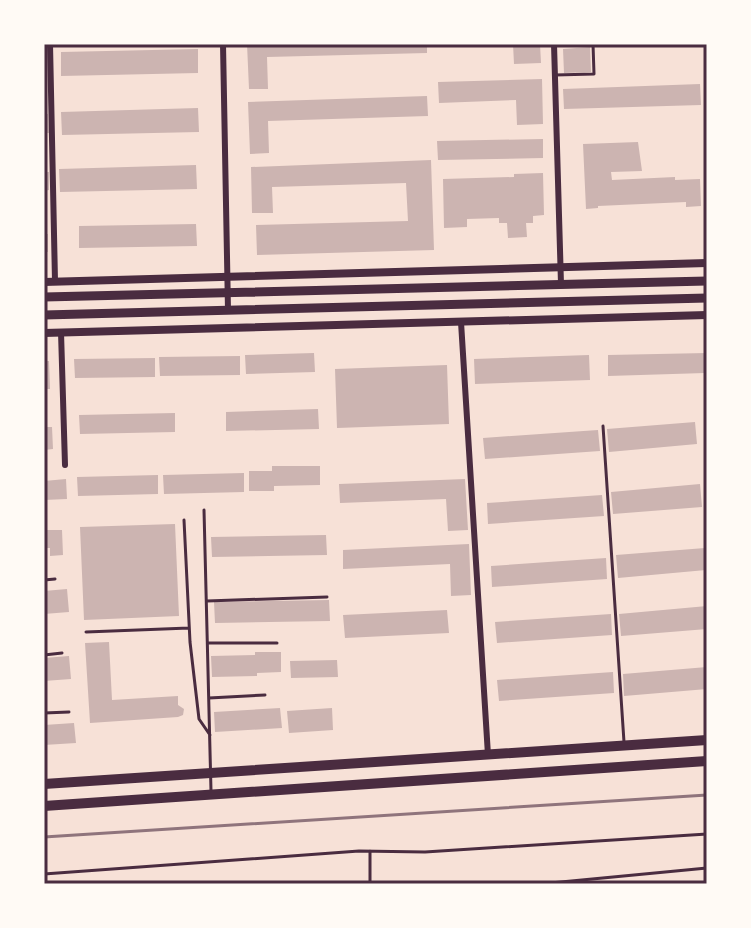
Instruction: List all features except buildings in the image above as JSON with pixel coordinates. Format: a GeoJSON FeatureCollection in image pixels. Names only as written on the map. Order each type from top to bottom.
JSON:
{"type":"FeatureCollection","features":[{"type":"Feature","properties":{"kind":"main road"},"geometry":{"type":"LineString","coordinates":[[44,297],[707,281]]}},
{"type":"Feature","properties":{"kind":"main road"},"geometry":{"type":"LineString","coordinates":[[44,315],[707,298]]}},
{"type":"Feature","properties":{"kind":"main road"},"geometry":{"type":"LineString","coordinates":[[44,784],[707,740]]}},
{"type":"Feature","properties":{"kind":"main road"},"geometry":{"type":"LineString","coordinates":[[44,806],[707,761]]}},
{"type":"Feature","properties":{"kind":"street"},"geometry":{"type":"LineString","coordinates":[[50,44],[55,281]]}},
{"type":"Feature","properties":{"kind":"street"},"geometry":{"type":"LineString","coordinates":[[223,44],[228,310]]}},
{"type":"Feature","properties":{"kind":"street"},"geometry":{"type":"LineString","coordinates":[[554,44],[561,284]]}},
{"type":"Feature","properties":{"kind":"street"},"geometry":{"type":"LineString","coordinates":[[44,282],[707,263]]}},
{"type":"Feature","properties":{"kind":"street"},"geometry":{"type":"LineString","coordinates":[[44,333],[707,315]]}},
{"type":"Feature","properties":{"kind":"street"},"geometry":{"type":"LineString","coordinates":[[461,322],[488,755]]}},
{"type":"Feature","properties":{"kind":"street"},"geometry":{"type":"LineString","coordinates":[[61,332],[65,465]]}},
{"type":"Feature","properties":{"kind":"lane"},"geometry":{"type":"LineString","coordinates":[[555,75],[594,74],[593,44],[599,44]]}},
{"type":"Feature","properties":{"kind":"lane"},"geometry":{"type":"LineString","coordinates":[[706,44],[707,97]]}},
{"type":"Feature","properties":{"kind":"lane"},"geometry":{"type":"LineString","coordinates":[[603,426],[624,746]]}},
{"type":"Feature","properties":{"kind":"lane"},"geometry":{"type":"LineString","coordinates":[[204,510],[211,795]]}},
{"type":"Feature","properties":{"kind":"lane"},"geometry":{"type":"LineString","coordinates":[[184,520],[189,628],[199,719],[210,735]]}},
{"type":"Feature","properties":{"kind":"lane"},"geometry":{"type":"LineString","coordinates":[[44,580],[55,579]]}},
{"type":"Feature","properties":{"kind":"lane"},"geometry":{"type":"LineString","coordinates":[[207,601],[327,597]]}},
{"type":"Feature","properties":{"kind":"lane"},"geometry":{"type":"LineString","coordinates":[[86,632],[189,628]]}},
{"type":"Feature","properties":{"kind":"lane"},"geometry":{"type":"LineString","coordinates":[[208,643],[277,643]]}},
{"type":"Feature","properties":{"kind":"lane"},"geometry":{"type":"LineString","coordinates":[[44,655],[62,653]]}},
{"type":"Feature","properties":{"kind":"lane"},"geometry":{"type":"LineString","coordinates":[[209,698],[265,695]]}},
{"type":"Feature","properties":{"kind":"lane"},"geometry":{"type":"LineString","coordinates":[[44,713],[69,712]]}},
{"type":"Feature","properties":{"kind":"lane"},"geometry":{"type":"LineString","coordinates":[[44,874],[370,851],[425,852],[707,834]]}},
{"type":"Feature","properties":{"kind":"lane"},"geometry":{"type":"LineString","coordinates":[[370,851],[370,884]]}},
{"type":"Feature","properties":{"kind":"lane"},"geometry":{"type":"LineString","coordinates":[[540,884],[707,868]]}},
{"type":"Feature","properties":{"kind":"railway"},"geometry":{"type":"LineString","coordinates":[[44,837],[707,795]]}}]}
